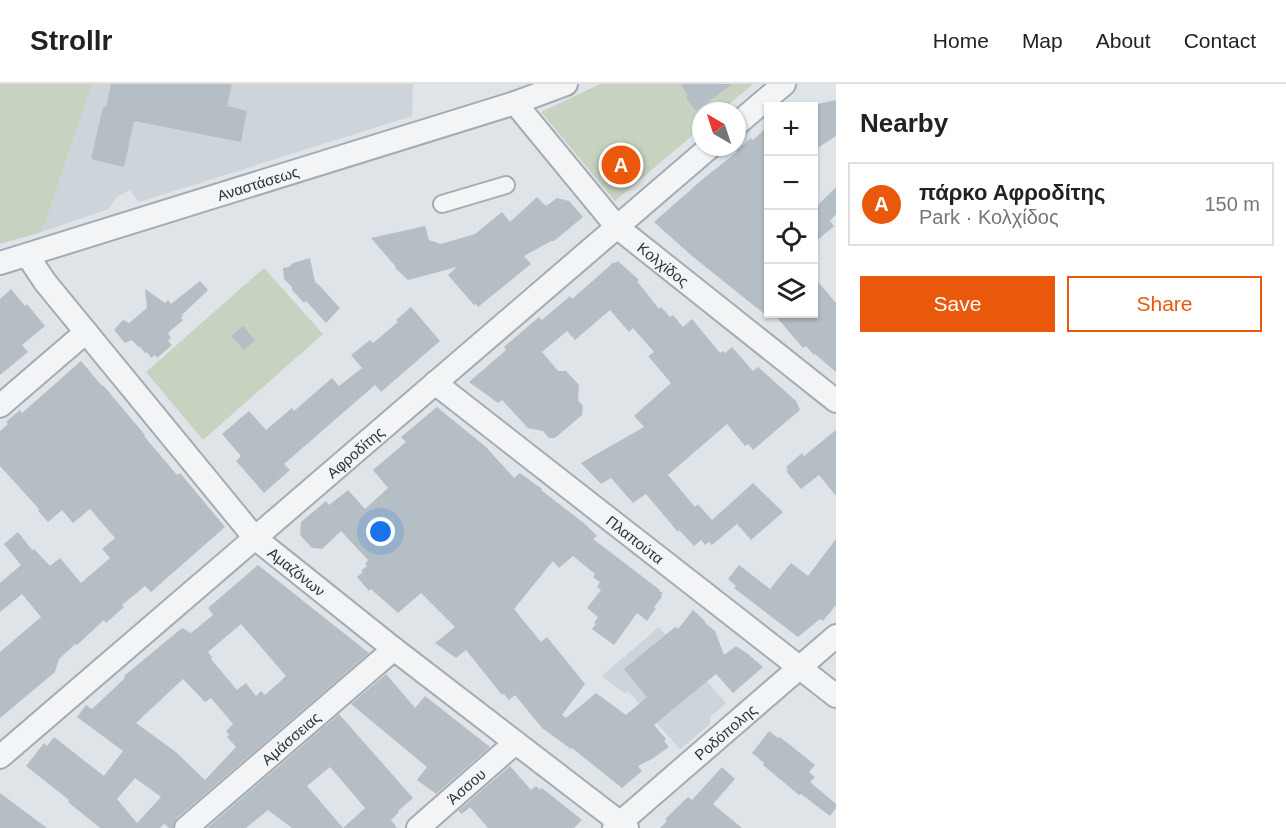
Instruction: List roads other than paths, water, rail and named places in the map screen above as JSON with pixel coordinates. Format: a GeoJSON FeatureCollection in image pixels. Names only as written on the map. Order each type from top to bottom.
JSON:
{"type":"FeatureCollection","features":[{"type":"Feature","properties":{"kind":"street","name":"Αναστάσεως"},"geometry":{"type":"LineString","coordinates":[[0,263],[515,103],[566,84]]}},
{"type":"Feature","properties":{"kind":"street"},"geometry":{"type":"LineString","coordinates":[[746,116],[784,84]]}},
{"type":"Feature","properties":{"kind":"street","name":"Κολχίδος"},"geometry":{"type":"LineString","coordinates":[[515,103],[617,227],[836,401]]}},
{"type":"Feature","properties":{"kind":"street","name":"Αφροδίτης"},"geometry":{"type":"LineString","coordinates":[[0,757],[700,156]]}},
{"type":"Feature","properties":{"kind":"street"},"geometry":{"type":"LineString","coordinates":[[442,204],[506,185]]}},
{"type":"Feature","properties":{"kind":"street","name":"Αμαζόνων"},"geometry":{"type":"LineString","coordinates":[[27,255],[45,282],[255,538],[620,826]]}},
{"type":"Feature","properties":{"kind":"street"},"geometry":{"type":"LineString","coordinates":[[0,406],[86,332]]}},
{"type":"Feature","properties":{"kind":"street","name":"Πλαπούτα"},"geometry":{"type":"LineString","coordinates":[[435,383],[836,696]]}},
{"type":"Feature","properties":{"kind":"street","name":"Ροδόπολης"},"geometry":{"type":"LineString","coordinates":[[620,826],[836,636]]}},
{"type":"Feature","properties":{"kind":"street","name":"Αμάσσειας"},"geometry":{"type":"LineString","coordinates":[[186,828],[394,649]]}},
{"type":"Feature","properties":{"kind":"street","name":"Άσσου"},"geometry":{"type":"LineString","coordinates":[[418,828],[515,743]]}},
{"type":"Feature","properties":{"kind":"place","name":"πάρκο Αφροδίτης"},"geometry":{"type":"Point","coordinates":[621,165]}}]}
